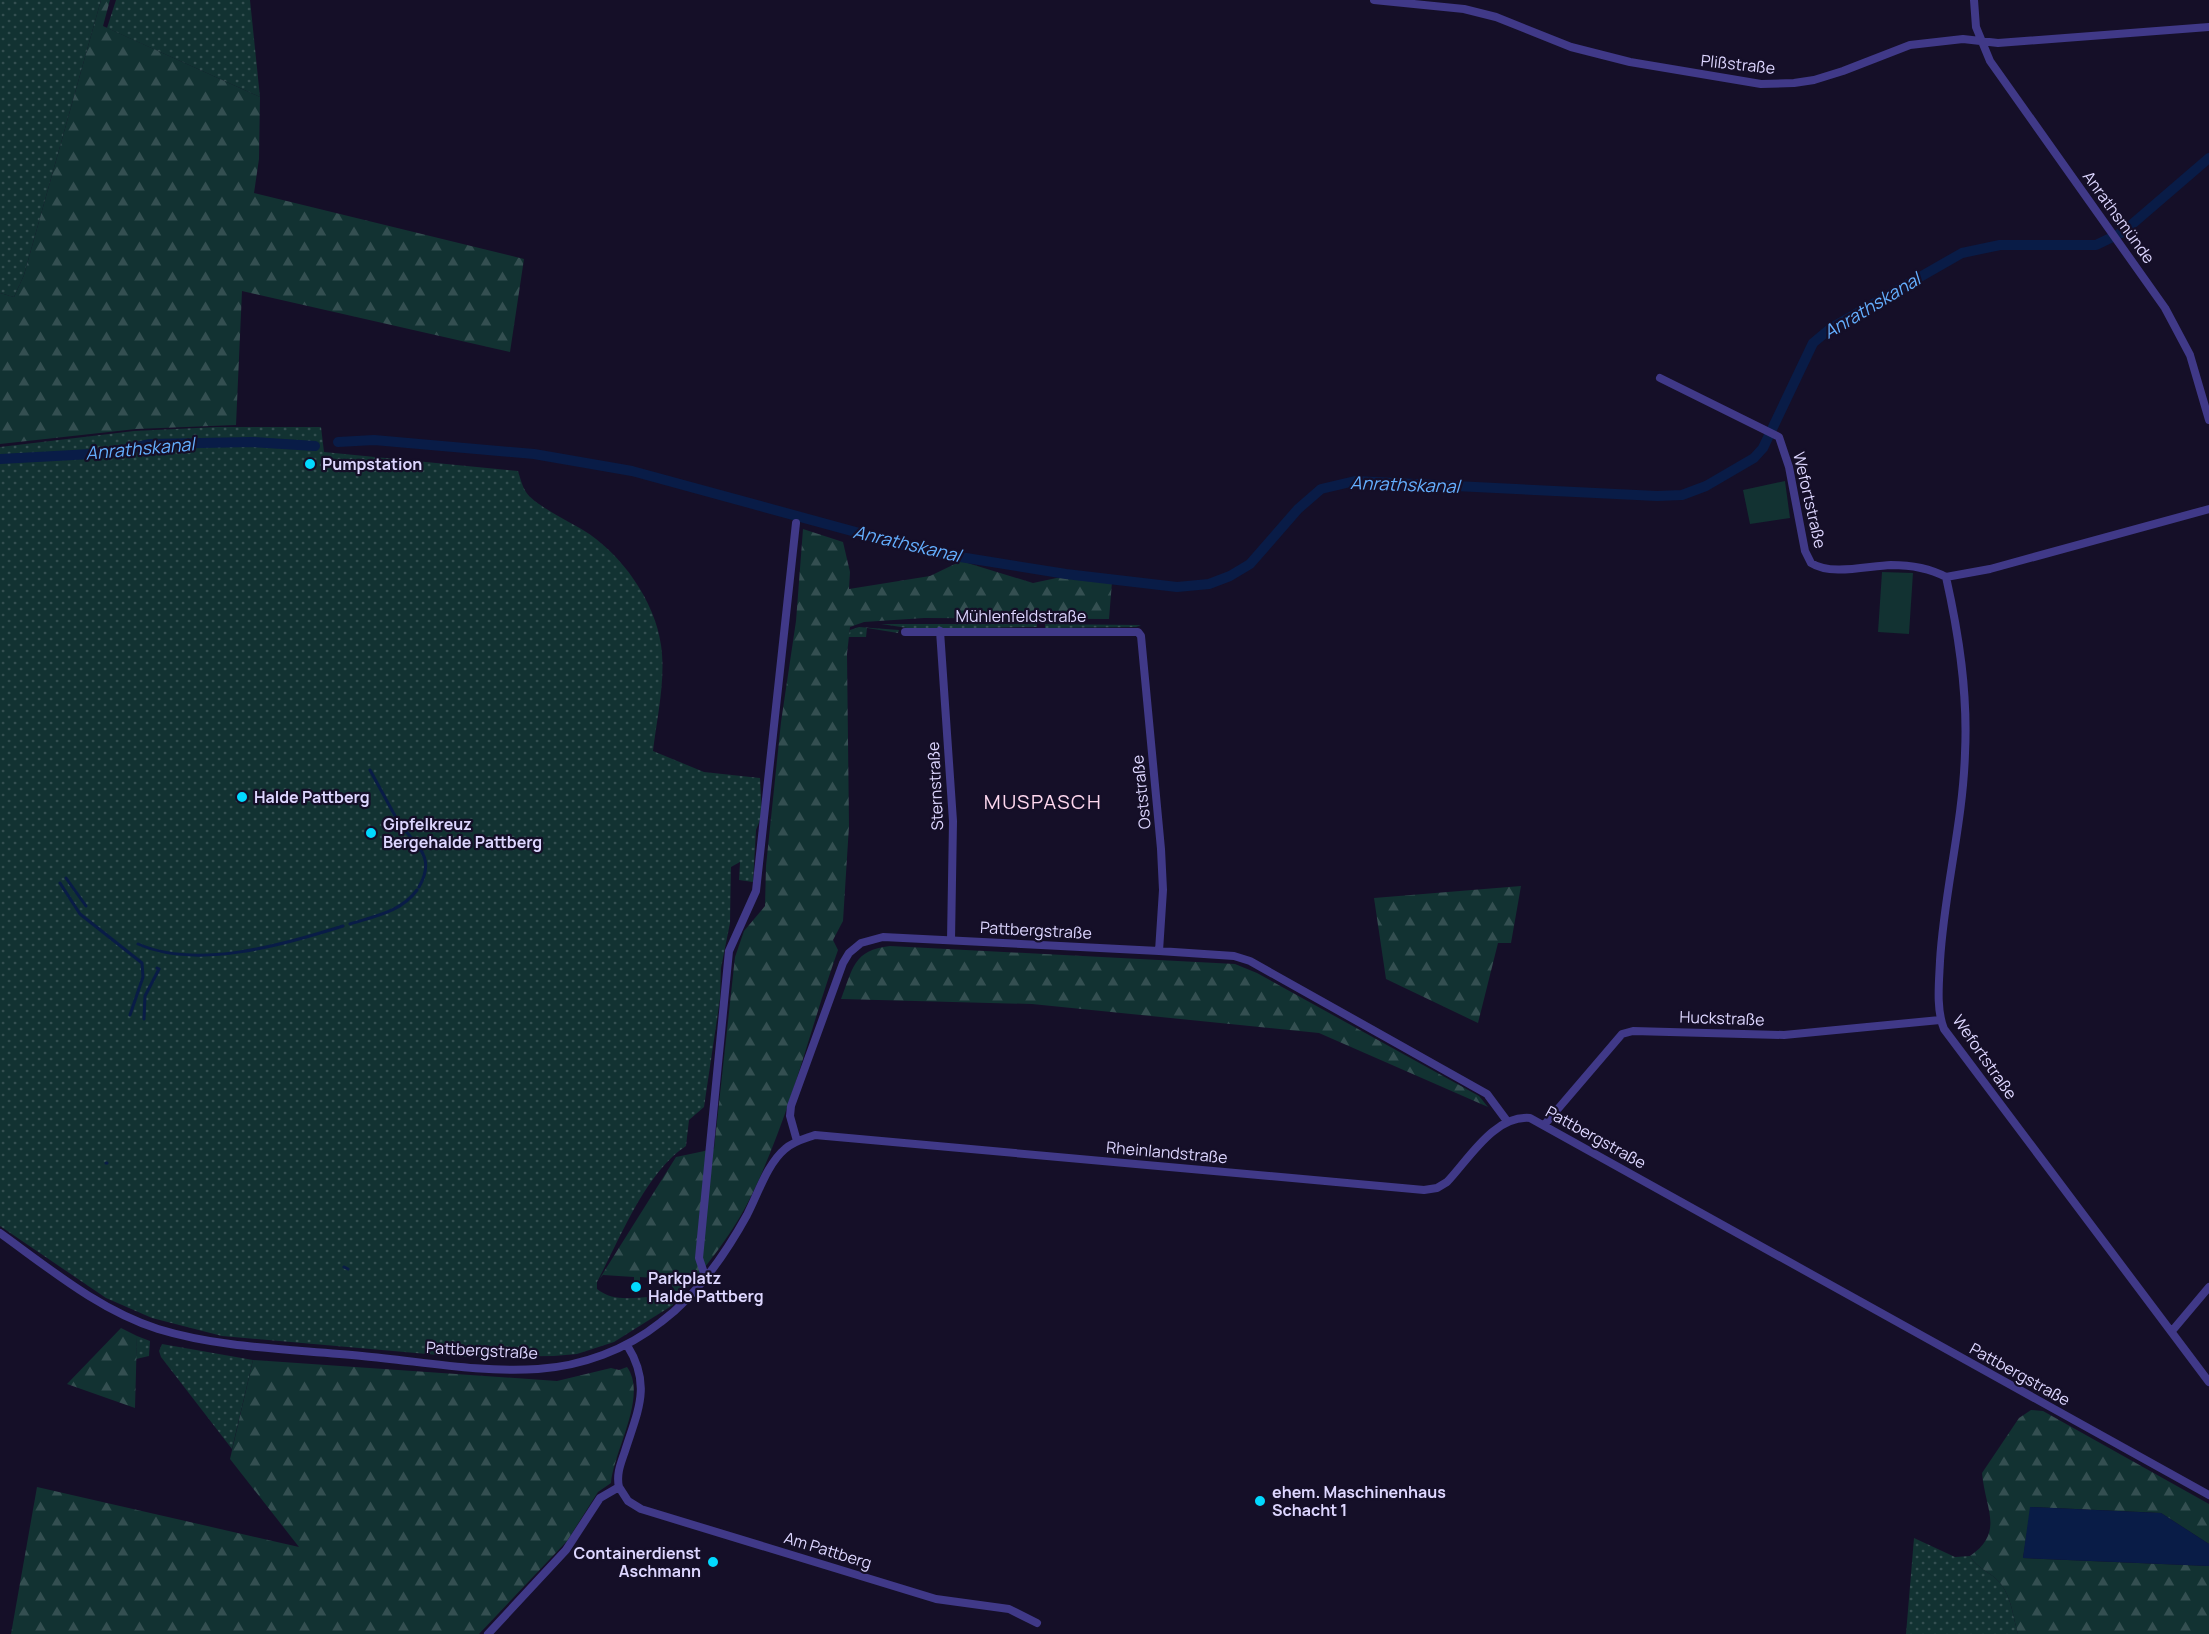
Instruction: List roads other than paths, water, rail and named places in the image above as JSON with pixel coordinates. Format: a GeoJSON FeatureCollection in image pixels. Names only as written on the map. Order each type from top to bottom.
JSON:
{"type":"FeatureCollection","features":[{"type":"Feature","properties":{"kind":"street","name":"Plißstraße"},"geometry":{"type":"LineString","coordinates":[[1374,0],[1464,9],[1496,17],[1571,47],[1630,62],[1761,84],[1814,80],[1910,45],[1963,39],[1981,43],[2209,27]]}},
{"type":"Feature","properties":{"kind":"street"},"geometry":{"type":"LineString","coordinates":[[1974,0],[1981,43]]}},
{"type":"Feature","properties":{"kind":"street","name":"Anrathsmünde"},"geometry":{"type":"LineString","coordinates":[[1981,43],[1990,61],[2126,252],[2178,331],[2190,355],[2209,420]]}},
{"type":"Feature","properties":{"kind":"street","name":"Wefortstraße"},"geometry":{"type":"LineString","coordinates":[[1660,378],[1775,434],[1781,440],[1789,467],[1805,551],[1811,563],[1828,569],[1894,565],[1922,567],[1946,577],[1963,665],[1965,754],[1942,934],[1940,1020],[1944,1029],[2209,1382]]}},
{"type":"Feature","properties":{"kind":"street"},"geometry":{"type":"LineString","coordinates":[[1946,577],[1990,569],[2209,509]]}},
{"type":"Feature","properties":{"kind":"street"},"geometry":{"type":"LineString","coordinates":[[705,1276],[699,1258],[729,951],[756,891],[796,523]]}},
{"type":"Feature","properties":{"kind":"street","name":"Sternstraße"},"geometry":{"type":"LineString","coordinates":[[940,631],[953,820],[951,940]]}},
{"type":"Feature","properties":{"kind":"street","name":"Mühlenfeldstraße"},"geometry":{"type":"LineString","coordinates":[[905,632],[1138,632]]}},
{"type":"Feature","properties":{"kind":"street","name":"Oststraße"},"geometry":{"type":"LineString","coordinates":[[1138,632],[1141,636],[1161,849],[1163,890],[1159,951]]}},
{"type":"Feature","properties":{"kind":"street","name":"Pattbergstraße"},"geometry":{"type":"LineString","coordinates":[[0,1233],[87,1296],[122,1315],[159,1329],[209,1342],[489,1368],[537,1369],[578,1363],[627,1345],[675,1310],[705,1276],[746,1216],[772,1165],[783,1150],[797,1141],[790,1116],[791,1106],[836,979],[849,953],[872,938],[951,940],[1234,956],[1250,961],[1486,1094],[1508,1121],[1522,1118],[1545,1125],[2209,1495]]}},
{"type":"Feature","properties":{"kind":"street","name":"Huckstraße"},"geometry":{"type":"LineString","coordinates":[[1545,1125],[1622,1034],[1633,1031],[1784,1035],[1940,1020]]}},
{"type":"Feature","properties":{"kind":"street","name":"Rheinlandstraße"},"geometry":{"type":"LineString","coordinates":[[797,1141],[815,1136],[832,1136],[1424,1190],[1437,1188],[1447,1182],[1496,1129],[1508,1121]]}},
{"type":"Feature","properties":{"kind":"street"},"geometry":{"type":"LineString","coordinates":[[2172,1331],[2209,1287]]}},
{"type":"Feature","properties":{"kind":"street"},"geometry":{"type":"LineString","coordinates":[[488,1634],[566,1550],[600,1498],[619,1487],[620,1467],[638,1410],[642,1388],[639,1366],[627,1345]]}},
{"type":"Feature","properties":{"kind":"street","name":"Am Pattberg"},"geometry":{"type":"LineString","coordinates":[[619,1487],[628,1501],[641,1509],[936,1599],[1009,1609],[1037,1623]]}},
{"type":"Feature","properties":{"kind":"water"},"geometry":{"type":"Polygon","coordinates":[[[2030,1507],[2161,1513],[2209,1544],[2209,1566],[2023,1558],[2030,1507]]]}},
{"type":"Feature","properties":{"kind":"waterway","name":"Anrathskanal"},"geometry":{"type":"LineString","coordinates":[[338,442],[374,440],[534,454],[632,471],[929,552],[1066,574],[1177,587],[1209,584],[1230,576],[1250,564],[1298,509],[1321,489],[1355,481],[1657,496],[1682,495],[1706,486],[1754,458],[1763,448],[1813,343],[1831,328],[1962,253],[2000,245],[2096,245],[2123,232],[2209,158]]}},
{"type":"Feature","properties":{"kind":"waterway","name":"Anrathskanal"},"geometry":{"type":"LineString","coordinates":[[0,459],[110,453],[150,444],[252,442],[315,446]]}},
{"type":"Feature","properties":{"kind":"waterway"},"geometry":{"type":"LineString","coordinates":[[370,770],[400,825]]}},
{"type":"Feature","properties":{"kind":"waterway"},"geometry":{"type":"LineString","coordinates":[[402,827],[420,848],[425,861],[426,869],[419,887]]}},
{"type":"Feature","properties":{"kind":"waterway"},"geometry":{"type":"LineString","coordinates":[[66,878],[86,906]]}},
{"type":"Feature","properties":{"kind":"waterway"},"geometry":{"type":"LineString","coordinates":[[60,883],[80,914],[142,963],[143,977],[130,1015]]}},
{"type":"Feature","properties":{"kind":"waterway"},"geometry":{"type":"LineString","coordinates":[[350,924],[378,916],[395,908],[417,890]]}},
{"type":"Feature","properties":{"kind":"waterway"},"geometry":{"type":"LineString","coordinates":[[138,944],[186,955],[213,955],[267,947],[343,926]]}},
{"type":"Feature","properties":{"kind":"waterway"},"geometry":{"type":"LineString","coordinates":[[144,1019],[145,996],[159,969],[157,968]]}},
{"type":"Feature","properties":{"kind":"waterway"},"geometry":{"type":"LineString","coordinates":[[344,1267],[348,1269]]}},
{"type":"Feature","properties":{"kind":"place","name":"Pumpstation"},"geometry":{"type":"Point","coordinates":[310,464]}},
{"type":"Feature","properties":{"kind":"place","name":"Halde Pattberg"},"geometry":{"type":"Point","coordinates":[242,797]}},
{"type":"Feature","properties":{"kind":"place","name":"Gipfelkreuz Bergehalde Pattberg"},"geometry":{"type":"Point","coordinates":[371,833]}},
{"type":"Feature","properties":{"kind":"place","name":"Parkplatz Halde Pattberg"},"geometry":{"type":"Point","coordinates":[636,1287]}},
{"type":"Feature","properties":{"kind":"place","name":"ehem. Maschinenhaus Schacht 1"},"geometry":{"type":"Point","coordinates":[1260,1501]}},
{"type":"Feature","properties":{"kind":"place","name":"Containerdienst Aschmann"},"geometry":{"type":"Point","coordinates":[713,1562]}},
{"type":"Feature","properties":{"kind":"district","name":"MUSPASCH"},"geometry":{"type":"Point","coordinates":[1043,802]}}]}
